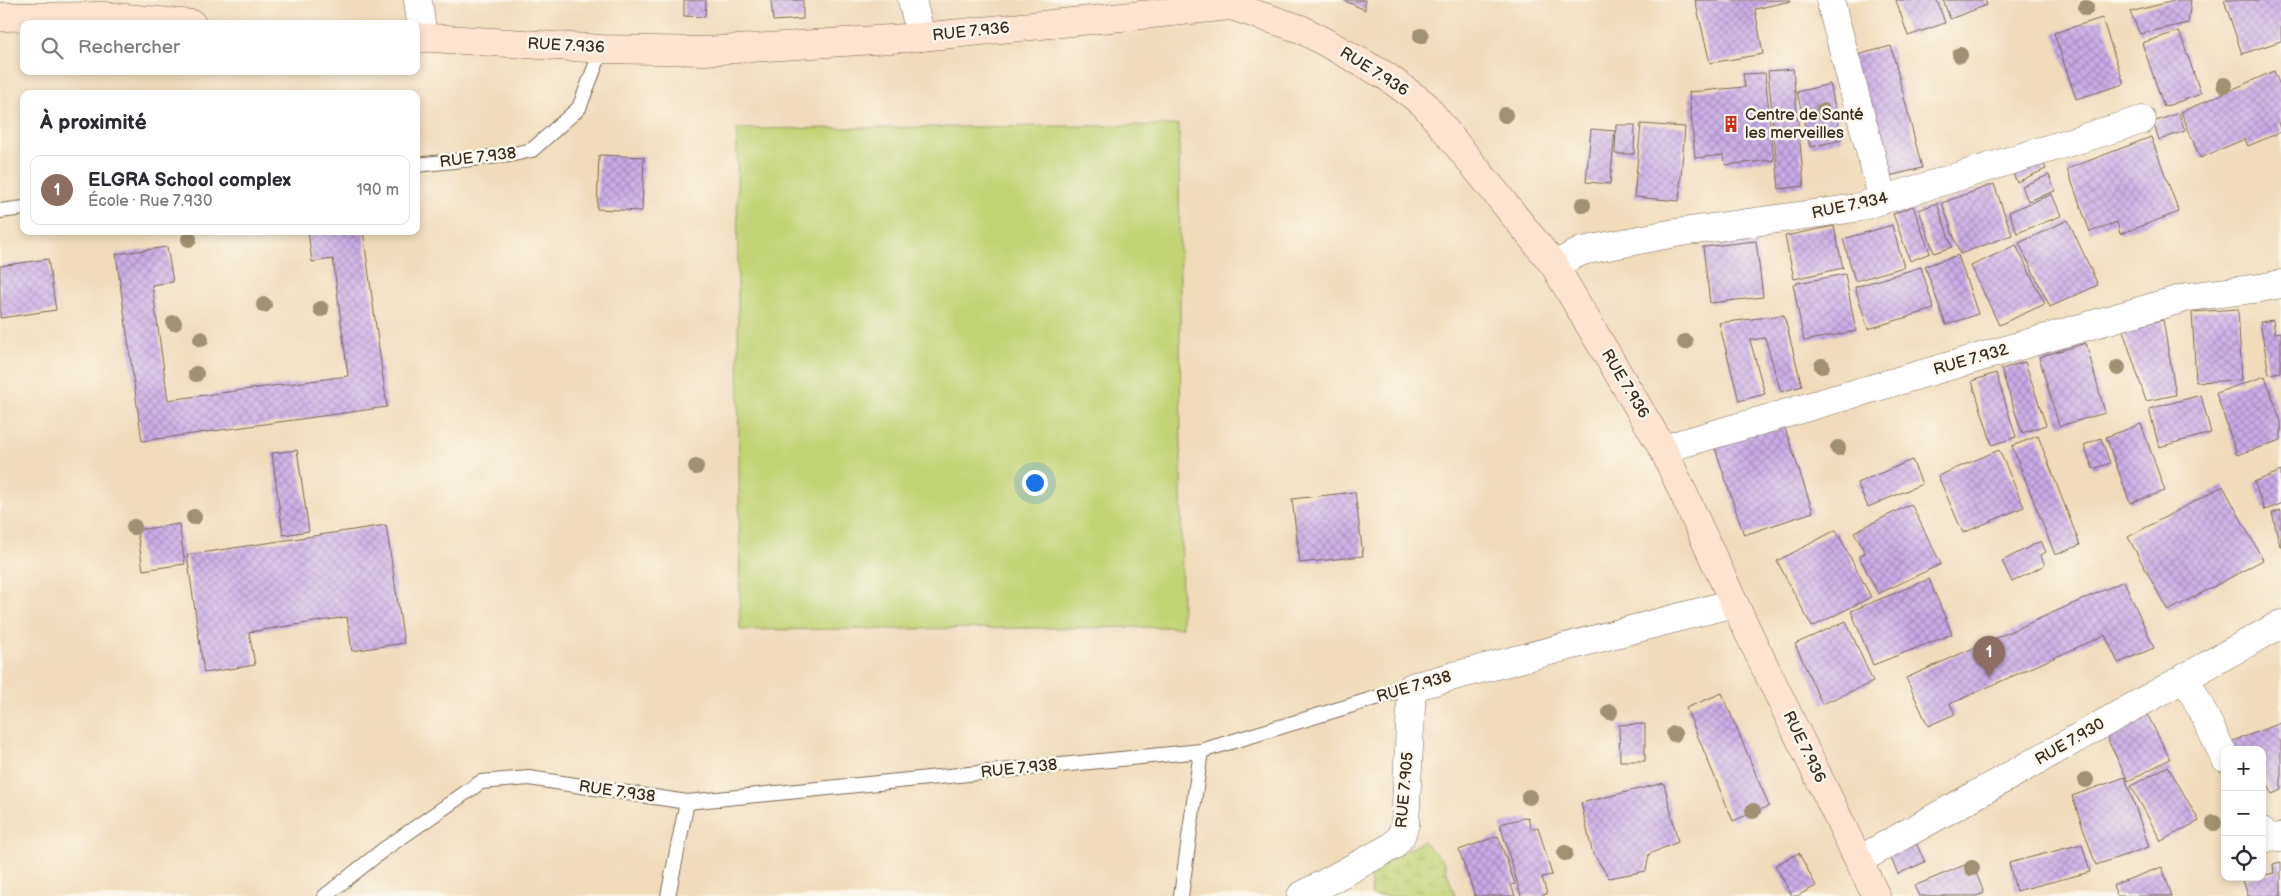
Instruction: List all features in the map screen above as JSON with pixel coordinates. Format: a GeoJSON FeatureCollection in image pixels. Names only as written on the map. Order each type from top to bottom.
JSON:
{"type":"FeatureCollection","features":[{"type":"Feature","properties":{"kind":"street"},"geometry":{"type":"LineString","coordinates":[[418,0],[419,20]]}},
{"type":"Feature","properties":{"kind":"street"},"geometry":{"type":"LineString","coordinates":[[912,0],[921,37]]}},
{"type":"Feature","properties":{"kind":"street"},"geometry":{"type":"LineString","coordinates":[[1830,0],[1883,200]]}},
{"type":"Feature","properties":{"kind":"street","name":"RUE 7.936"},"geometry":{"type":"LineString","coordinates":[[420,38],[602,48],[705,51],[921,37],[1231,3],[1301,29],[1386,76],[1424,104],[1554,265],[1663,449],[1734,603],[1876,896]]}},
{"type":"Feature","properties":{"kind":"street"},"geometry":{"type":"LineString","coordinates":[[0,17],[104,8],[170,20]]}},
{"type":"Feature","properties":{"kind":"street","name":"RUE 7.934"},"geometry":{"type":"LineString","coordinates":[[1554,265],[1582,251],[1676,232],[1856,208],[2142,120]]}},
{"type":"Feature","properties":{"kind":"street","name":"RUE 7.932"},"geometry":{"type":"LineString","coordinates":[[1663,449],[2188,297],[2281,284]]}},
{"type":"Feature","properties":{"kind":"street","name":"RUE 7.938"},"geometry":{"type":"LineString","coordinates":[[1412,687],[1734,603]]}},
{"type":"Feature","properties":{"kind":"street","name":"RUE 7.930"},"geometry":{"type":"LineString","coordinates":[[1859,860],[2281,624]]}},
{"type":"Feature","properties":{"kind":"street"},"geometry":{"type":"LineString","coordinates":[[2185,676],[2221,750]]}},
{"type":"Feature","properties":{"kind":"street","name":"RUE 7.905"},"geometry":{"type":"LineString","coordinates":[[1301,896],[1393,846],[1401,836],[1405,824],[1412,687]]}},
{"type":"Feature","properties":{"kind":"street"},"geometry":{"type":"LineString","coordinates":[[2266,835],[2269,838],[2281,837]]}},
{"type":"Feature","properties":{"kind":"lane","name":"RUE 7.938"},"geometry":{"type":"LineString","coordinates":[[420,165],[508,155],[532,150],[579,108],[602,48]]}},
{"type":"Feature","properties":{"kind":"lane"},"geometry":{"type":"LineString","coordinates":[[0,211],[20,208]]}},
{"type":"Feature","properties":{"kind":"lane","name":"RUE 7.938"},"geometry":{"type":"LineString","coordinates":[[325,896],[383,850],[481,782],[529,778],[687,802],[1201,751],[1412,687]]}},
{"type":"Feature","properties":{"kind":"lane"},"geometry":{"type":"LineString","coordinates":[[1181,896],[1201,751]]}},
{"type":"Feature","properties":{"kind":"lane"},"geometry":{"type":"LineString","coordinates":[[668,896],[687,802]]}},
{"type":"Feature","properties":{"kind":"green space"},"geometry":{"type":"Polygon","coordinates":[[[1179,125],[1182,627],[740,630],[737,129],[1179,125]]]}},
{"type":"Feature","properties":{"kind":"green space"},"geometry":{"type":"Polygon","coordinates":[[[1423,841],[1444,862],[1455,896],[1372,896],[1370,872],[1423,841]]]}},
{"type":"Feature","properties":{"kind":"building"},"geometry":{"type":"Polygon","coordinates":[[[684,0],[706,0],[705,17],[684,16],[684,0]]]}},
{"type":"Feature","properties":{"kind":"building"},"geometry":{"type":"Polygon","coordinates":[[[771,0],[803,0],[803,19],[773,21],[771,0]]]}},
{"type":"Feature","properties":{"kind":"building"},"geometry":{"type":"Polygon","coordinates":[[[1343,0],[1365,0],[1365,10],[1343,0]]]}},
{"type":"Feature","properties":{"kind":"building"},"geometry":{"type":"Polygon","coordinates":[[[1695,0],[1791,1],[1755,9],[1763,54],[1710,63],[1695,0]]]}},
{"type":"Feature","properties":{"kind":"building"},"geometry":{"type":"Polygon","coordinates":[[[1896,0],[1937,0],[1945,23],[1908,36],[1896,0]]]}},
{"type":"Feature","properties":{"kind":"building"},"geometry":{"type":"Polygon","coordinates":[[[1943,0],[1985,0],[1987,5],[1950,19],[1943,0]]]}},
{"type":"Feature","properties":{"kind":"building"},"geometry":{"type":"Polygon","coordinates":[[[2178,0],[2191,0],[2188,23],[2140,34],[2130,12],[2178,0]]]}},
{"type":"Feature","properties":{"kind":"building"},"geometry":{"type":"Polygon","coordinates":[[[2224,0],[2281,0],[2281,41],[2242,54],[2224,0]]]}},
{"type":"Feature","properties":{"kind":"building"},"geometry":{"type":"Polygon","coordinates":[[[2102,18],[2124,84],[2076,99],[2054,33],[2102,18]]]}},
{"type":"Feature","properties":{"kind":"building"},"geometry":{"type":"Polygon","coordinates":[[[2179,31],[2201,94],[2164,107],[2142,43],[2179,31]]]}},
{"type":"Feature","properties":{"kind":"building"},"geometry":{"type":"Polygon","coordinates":[[[1891,46],[1922,168],[1881,178],[1850,57],[1891,46]]]}},
{"type":"Feature","properties":{"kind":"building"},"geometry":{"type":"Polygon","coordinates":[[[1793,69],[1804,186],[1779,189],[1768,71],[1793,69]]]}},
{"type":"Feature","properties":{"kind":"building"},"geometry":{"type":"Polygon","coordinates":[[[2274,71],[2281,88],[2281,122],[2278,123],[2281,132],[2248,146],[2245,139],[2200,158],[2181,112],[2274,71]]]}},
{"type":"Feature","properties":{"kind":"building","name":"Centre de Santé les merveilles"},"geometry":{"type":"Polygon","coordinates":[[[1765,73],[1774,160],[1725,165],[1724,155],[1695,158],[1689,92],[1745,87],[1743,74],[1765,73]]]}},
{"type":"Feature","properties":{"kind":"building"},"geometry":{"type":"Polygon","coordinates":[[[1830,84],[1842,140],[1810,147],[1797,92],[1830,84]]]}},
{"type":"Feature","properties":{"kind":"building"},"geometry":{"type":"Polygon","coordinates":[[[2179,113],[2185,131],[2159,140],[2153,122],[2179,113]]]}},
{"type":"Feature","properties":{"kind":"building"},"geometry":{"type":"Polygon","coordinates":[[[1641,124],[1685,127],[1679,201],[1634,197],[1641,124]]]}},
{"type":"Feature","properties":{"kind":"building"},"geometry":{"type":"Polygon","coordinates":[[[1616,125],[1635,125],[1634,154],[1615,154],[1616,125]]]}},
{"type":"Feature","properties":{"kind":"building"},"geometry":{"type":"Polygon","coordinates":[[[1591,129],[1615,131],[1610,184],[1586,182],[1591,129]]]}},
{"type":"Feature","properties":{"kind":"building"},"geometry":{"type":"Polygon","coordinates":[[[2151,137],[2179,212],[2120,234],[2117,222],[2090,232],[2067,169],[2151,137]]]}},
{"type":"Feature","properties":{"kind":"building"},"geometry":{"type":"Polygon","coordinates":[[[599,155],[644,157],[642,211],[597,209],[599,155]]]}},
{"type":"Feature","properties":{"kind":"building"},"geometry":{"type":"Polygon","coordinates":[[[2041,158],[2046,169],[2017,182],[2011,170],[2041,158]]]}},
{"type":"Feature","properties":{"kind":"building"},"geometry":{"type":"Polygon","coordinates":[[[2049,175],[2055,191],[2028,201],[2022,186],[2049,175]]]}},
{"type":"Feature","properties":{"kind":"building"},"geometry":{"type":"Polygon","coordinates":[[[1994,184],[2012,235],[1960,254],[1942,203],[1994,184]]]}},
{"type":"Feature","properties":{"kind":"building"},"geometry":{"type":"Polygon","coordinates":[[[2052,194],[2061,216],[2017,233],[2009,212],[2052,194]]]}},
{"type":"Feature","properties":{"kind":"building"},"geometry":{"type":"Polygon","coordinates":[[[1937,203],[1952,247],[1934,253],[1919,210],[1937,203]]]}},
{"type":"Feature","properties":{"kind":"building"},"geometry":{"type":"Polygon","coordinates":[[[1913,206],[1930,253],[1910,261],[1893,214],[1913,206]]]}},
{"type":"Feature","properties":{"kind":"building"},"geometry":{"type":"Polygon","coordinates":[[[2068,220],[2098,285],[2050,307],[2019,243],[2068,220]]]}},
{"type":"Feature","properties":{"kind":"building"},"geometry":{"type":"Polygon","coordinates":[[[1892,225],[1904,267],[1855,281],[1843,239],[1892,225]]]}},
{"type":"Feature","properties":{"kind":"building"},"geometry":{"type":"Polygon","coordinates":[[[1834,226],[1843,268],[1794,279],[1785,236],[1834,226]]]}},
{"type":"Feature","properties":{"kind":"building"},"geometry":{"type":"Polygon","coordinates":[[[309,235],[364,235],[387,407],[142,441],[116,254],[167,247],[173,282],[152,285],[168,400],[348,376],[333,259],[312,262],[309,235]]]}},
{"type":"Feature","properties":{"kind":"building"},"geometry":{"type":"Polygon","coordinates":[[[1756,241],[1763,297],[1710,303],[1703,247],[1756,241]]]}},
{"type":"Feature","properties":{"kind":"building"},"geometry":{"type":"Polygon","coordinates":[[[2016,245],[2045,304],[1999,325],[1971,266],[2016,245]]]}},
{"type":"Feature","properties":{"kind":"building"},"geometry":{"type":"Polygon","coordinates":[[[1958,255],[1978,314],[1946,325],[1925,266],[1958,255]]]}},
{"type":"Feature","properties":{"kind":"building"},"geometry":{"type":"Polygon","coordinates":[[[48,259],[56,310],[0,318],[0,266],[48,259]]]}},
{"type":"Feature","properties":{"kind":"building"},"geometry":{"type":"Polygon","coordinates":[[[1921,267],[1934,309],[1868,329],[1855,287],[1921,267]]]}},
{"type":"Feature","properties":{"kind":"building"},"geometry":{"type":"Polygon","coordinates":[[[1845,274],[1856,331],[1804,341],[1793,284],[1845,274]]]}},
{"type":"Feature","properties":{"kind":"building"},"geometry":{"type":"Polygon","coordinates":[[[2238,309],[2242,380],[2196,382],[2192,312],[2238,309]]]}},
{"type":"Feature","properties":{"kind":"building"},"geometry":{"type":"Polygon","coordinates":[[[1784,315],[1802,386],[1781,392],[1765,338],[1750,340],[1765,394],[1739,401],[1719,323],[1784,315]]]}},
{"type":"Feature","properties":{"kind":"building"},"geometry":{"type":"Polygon","coordinates":[[[2163,320],[2176,395],[2146,401],[2122,327],[2163,320]]]}},
{"type":"Feature","properties":{"kind":"building"},"geometry":{"type":"Polygon","coordinates":[[[2273,320],[2275,333],[2281,332],[2281,372],[2269,374],[2260,322],[2273,320]]]}},
{"type":"Feature","properties":{"kind":"building"},"geometry":{"type":"Polygon","coordinates":[[[2086,343],[2105,413],[2059,426],[2039,357],[2086,343]]]}},
{"type":"Feature","properties":{"kind":"building"},"geometry":{"type":"Polygon","coordinates":[[[2025,362],[2046,425],[2022,433],[2001,369],[2025,362]]]}},
{"type":"Feature","properties":{"kind":"building"},"geometry":{"type":"Polygon","coordinates":[[[1996,373],[2016,437],[1992,445],[1972,381],[1996,373]]]}},
{"type":"Feature","properties":{"kind":"building"},"geometry":{"type":"Polygon","coordinates":[[[2265,376],[2281,422],[2281,440],[2237,455],[2216,393],[2265,376]]]}},
{"type":"Feature","properties":{"kind":"building"},"geometry":{"type":"Polygon","coordinates":[[[2201,395],[2211,433],[2159,447],[2149,409],[2201,395]]]}},
{"type":"Feature","properties":{"kind":"building"},"geometry":{"type":"Polygon","coordinates":[[[1782,419],[1813,512],[1744,535],[1713,442],[1782,419]]]}},
{"type":"Feature","properties":{"kind":"building"},"geometry":{"type":"Polygon","coordinates":[[[2141,424],[2165,491],[2130,503],[2106,437],[2141,424]]]}},
{"type":"Feature","properties":{"kind":"building"},"geometry":{"type":"Polygon","coordinates":[[[2038,436],[2080,545],[2055,555],[2012,446],[2038,436]]]}},
{"type":"Feature","properties":{"kind":"building"},"geometry":{"type":"Polygon","coordinates":[[[2101,438],[2110,463],[2093,469],[2084,445],[2101,438]]]}},
{"type":"Feature","properties":{"kind":"building"},"geometry":{"type":"Polygon","coordinates":[[[297,450],[309,531],[283,535],[272,453],[297,450]]]}},
{"type":"Feature","properties":{"kind":"building"},"geometry":{"type":"Polygon","coordinates":[[[1999,450],[2024,507],[1963,533],[1938,476],[1999,450]]]}},
{"type":"Feature","properties":{"kind":"building"},"geometry":{"type":"Polygon","coordinates":[[[1912,460],[1922,484],[1868,507],[1857,483],[1912,460]]]}},
{"type":"Feature","properties":{"kind":"building"},"geometry":{"type":"Polygon","coordinates":[[[2281,471],[2281,504],[2265,510],[2254,482],[2281,471]]]}},
{"type":"Feature","properties":{"kind":"building"},"geometry":{"type":"Polygon","coordinates":[[[2223,486],[2263,560],[2168,611],[2128,537],[2223,486]]]}},
{"type":"Feature","properties":{"kind":"building"},"geometry":{"type":"Polygon","coordinates":[[[1355,492],[1363,556],[1300,563],[1292,499],[1355,492]]]}},
{"type":"Feature","properties":{"kind":"building"},"geometry":{"type":"Polygon","coordinates":[[[1911,504],[1941,564],[1878,594],[1859,556],[1865,553],[1854,532],[1911,504]]]}},
{"type":"Feature","properties":{"kind":"building"},"geometry":{"type":"Polygon","coordinates":[[[2281,510],[2281,546],[2280,546],[2272,513],[2281,510]]]}},
{"type":"Feature","properties":{"kind":"building"},"geometry":{"type":"Polygon","coordinates":[[[179,524],[185,564],[143,570],[137,530],[179,524]]]}},
{"type":"Feature","properties":{"kind":"building"},"geometry":{"type":"Polygon","coordinates":[[[386,525],[404,643],[352,651],[347,617],[249,632],[255,665],[204,673],[187,555],[386,525]]]}},
{"type":"Feature","properties":{"kind":"building"},"geometry":{"type":"Polygon","coordinates":[[[1836,530],[1871,597],[1812,627],[1777,561],[1836,530]]]}},
{"type":"Feature","properties":{"kind":"building"},"geometry":{"type":"Polygon","coordinates":[[[2041,541],[2046,552],[2040,555],[2045,565],[2012,582],[2002,561],[2041,541]]]}},
{"type":"Feature","properties":{"kind":"building"},"geometry":{"type":"Polygon","coordinates":[[[1929,579],[1952,634],[1873,665],[1851,611],[1929,579]]]}},
{"type":"Feature","properties":{"kind":"building"},"geometry":{"type":"Polygon","coordinates":[[[2124,581],[2154,648],[2118,663],[2105,635],[1950,704],[1955,714],[1928,726],[1906,678],[2124,581]]]}},
{"type":"Feature","properties":{"kind":"building"},"geometry":{"type":"Polygon","coordinates":[[[1846,621],[1873,682],[1822,704],[1795,644],[1846,621]]]}},
{"type":"Feature","properties":{"kind":"building"},"geometry":{"type":"Polygon","coordinates":[[[1722,693],[1769,806],[1733,821],[1686,708],[1722,693]]]}},
{"type":"Feature","properties":{"kind":"building"},"geometry":{"type":"Polygon","coordinates":[[[2146,712],[2170,759],[2128,781],[2105,734],[2146,712]]]}},
{"type":"Feature","properties":{"kind":"building"},"geometry":{"type":"Polygon","coordinates":[[[2281,723],[2281,790],[2272,794],[2266,779],[2266,746],[2226,746],[2225,744],[2281,723]]]}},
{"type":"Feature","properties":{"kind":"building"},"geometry":{"type":"Polygon","coordinates":[[[1645,724],[1645,761],[1620,761],[1619,725],[1645,724]]]}},
{"type":"Feature","properties":{"kind":"building"},"geometry":{"type":"Polygon","coordinates":[[[2168,766],[2199,821],[2161,841],[2131,786],[2168,766]]]}},
{"type":"Feature","properties":{"kind":"building"},"geometry":{"type":"Polygon","coordinates":[[[2125,777],[2149,847],[2096,865],[2072,796],[2125,777]]]}},
{"type":"Feature","properties":{"kind":"building"},"geometry":{"type":"Polygon","coordinates":[[[1664,783],[1678,842],[1649,854],[1646,871],[1609,878],[1592,851],[1581,803],[1664,783]]]}},
{"type":"Feature","properties":{"kind":"building"},"geometry":{"type":"Polygon","coordinates":[[[1528,817],[1531,829],[1538,827],[1552,875],[1542,877],[1547,894],[1539,896],[1521,896],[1500,824],[1528,817]]]}},
{"type":"Feature","properties":{"kind":"building"},"geometry":{"type":"Polygon","coordinates":[[[1498,836],[1515,884],[1511,885],[1515,896],[1475,896],[1459,850],[1498,836]]]}},
{"type":"Feature","properties":{"kind":"building"},"geometry":{"type":"Polygon","coordinates":[[[1915,841],[1925,862],[1898,874],[1888,852],[1915,841]]]}},
{"type":"Feature","properties":{"kind":"building"},"geometry":{"type":"Polygon","coordinates":[[[2082,844],[2090,872],[2016,891],[2009,863],[2082,844]]]}},
{"type":"Feature","properties":{"kind":"building"},"geometry":{"type":"Polygon","coordinates":[[[1799,853],[1816,886],[1797,896],[1792,896],[1775,865],[1799,853]]]}},
{"type":"Feature","properties":{"kind":"building"},"geometry":{"type":"Polygon","coordinates":[[[1972,862],[1984,893],[1977,896],[1919,896],[1914,886],[1972,862]]]}},
{"type":"Feature","properties":{"kind":"building"},"geometry":{"type":"Polygon","coordinates":[[[2281,862],[2281,896],[2248,896],[2243,881],[2266,881],[2266,875],[2274,873],[2273,864],[2281,862]]]}},
{"type":"Feature","properties":{"kind":"building"},"geometry":{"type":"Polygon","coordinates":[[[2162,867],[2172,896],[2117,896],[2113,885],[2162,867]]]}},
{"type":"Feature","properties":{"kind":"place","name":"Centre de Santé les merveilles"},"geometry":{"type":"Point","coordinates":[1731,124]}},
{"type":"Feature","properties":{"kind":"place","name":"ELGRA School complex"},"geometry":{"type":"Point","coordinates":[1989,677]}}]}
